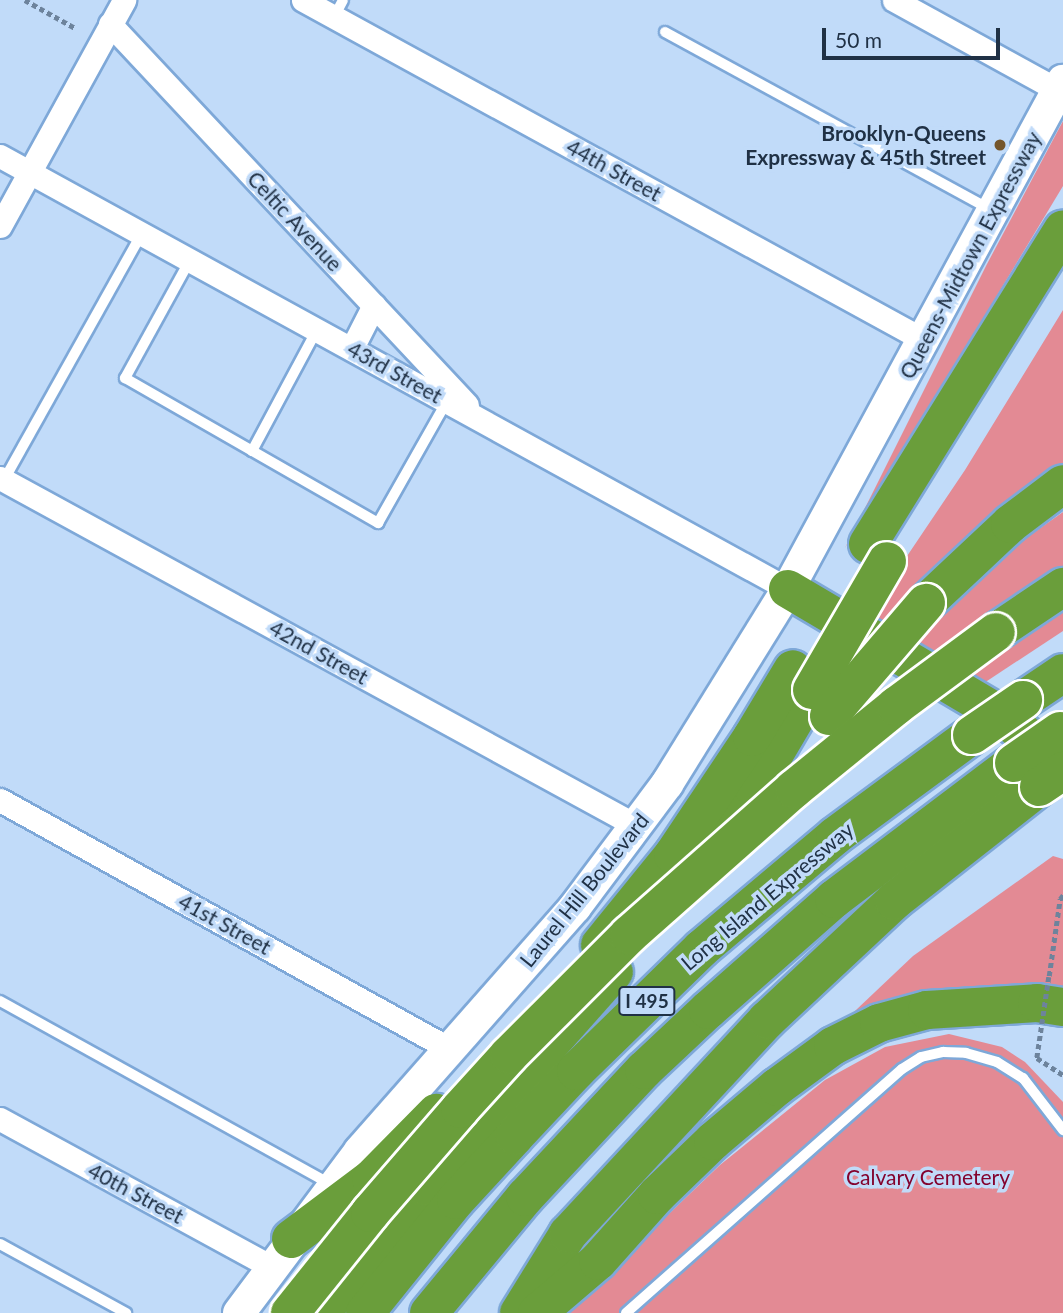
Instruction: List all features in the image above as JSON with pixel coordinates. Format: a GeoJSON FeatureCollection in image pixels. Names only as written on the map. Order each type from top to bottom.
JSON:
{"type":"FeatureCollection","features":[{"type":"Feature","properties":{"kind":"highway"},"geometry":{"type":"LineString","coordinates":[[321,1313],[424,1186],[629,955],[717,844],[754,789],[811,692],[878,553],[1063,230]]}},
{"type":"Feature","properties":{"kind":"highway"},"geometry":{"type":"LineString","coordinates":[[878,553],[1063,258]]}},
{"type":"Feature","properties":{"kind":"highway"},"geometry":{"type":"LineString","coordinates":[[281,1253],[371,1179],[612,931],[673,855],[752,737],[926,603],[1010,523],[1063,484]]}},
{"type":"Feature","properties":{"kind":"highway"},"geometry":{"type":"LineString","coordinates":[[290,1313],[370,1213],[476,1091],[629,935],[794,789],[896,706],[996,632],[1063,587]]}},
{"type":"Feature","properties":{"kind":"highway"},"geometry":{"type":"LineString","coordinates":[[789,589],[993,710],[1053,769]]}},
{"type":"Feature","properties":{"kind":"highway","name":"Long Island Expressway"},"geometry":{"type":"LineString","coordinates":[[365,1313],[424,1239],[506,1145],[576,1071],[683,967],[835,836],[972,735],[1063,673]]}},
{"type":"Feature","properties":{"kind":"highway"},"geometry":{"type":"LineString","coordinates":[[519,1313],[568,1234],[767,1020],[894,901],[1053,769]]}},
{"type":"Feature","properties":{"kind":"highway"},"geometry":{"type":"LineString","coordinates":[[526,1313],[612,1214],[812,1004],[910,915],[1053,769]]}},
{"type":"Feature","properties":{"kind":"highway","name":"I 495"},"geometry":{"type":"LineString","coordinates":[[429,1313],[533,1188],[644,1070],[834,899],[1053,769]]}},
{"type":"Feature","properties":{"kind":"highway"},"geometry":{"type":"LineString","coordinates":[[537,1313],[598,1261],[683,1168],[807,1063],[856,1033],[891,1019],[927,1010],[1037,1003],[1056,992]]}},
{"type":"Feature","properties":{"kind":"highway"},"geometry":{"type":"LineString","coordinates":[[982,1005],[1033,1019],[1063,1032]]}},
{"type":"Feature","properties":{"kind":"main road","name":"Queens-Midtown Expressway"},"geometry":{"type":"LineString","coordinates":[[876,429],[1061,85]]}},
{"type":"Feature","properties":{"kind":"main road","name":"Laurel Hill Boulevard"},"geometry":{"type":"LineString","coordinates":[[239,1313],[333,1186],[448,1048],[547,941],[637,826],[693,744],[789,589],[876,429]]}},
{"type":"Feature","properties":{"kind":"street"},"geometry":{"type":"LineString","coordinates":[[0,226],[124,0]]}},
{"type":"Feature","properties":{"kind":"street","name":"44th Street"},"geometry":{"type":"LineString","coordinates":[[303,0],[339,8],[924,340]]}},
{"type":"Feature","properties":{"kind":"street"},"geometry":{"type":"LineString","coordinates":[[894,0],[1061,85]]}},
{"type":"Feature","properties":{"kind":"street","name":"Celtic Avenue"},"geometry":{"type":"LineString","coordinates":[[110,24],[479,418]]}},
{"type":"Feature","properties":{"kind":"street","name":"43rd Street"},"geometry":{"type":"LineString","coordinates":[[0,156],[789,589]]}},
{"type":"Feature","properties":{"kind":"street"},"geometry":{"type":"LineString","coordinates":[[352,348],[374,305]]}},
{"type":"Feature","properties":{"kind":"street","name":"42nd Street"},"geometry":{"type":"LineString","coordinates":[[2,479],[637,826]]}},
{"type":"Feature","properties":{"kind":"street","name":"41st Street"},"geometry":{"type":"LineString","coordinates":[[0,800],[448,1048]]}},
{"type":"Feature","properties":{"kind":"street","name":"40th Street"},"geometry":{"type":"LineString","coordinates":[[0,1119],[281,1253]]}},
{"type":"Feature","properties":{"kind":"lane"},"geometry":{"type":"LineString","coordinates":[[665,32],[992,211]]}},
{"type":"Feature","properties":{"kind":"lane"},"geometry":{"type":"LineString","coordinates":[[2,479],[142,233]]}},
{"type":"Feature","properties":{"kind":"lane"},"geometry":{"type":"LineString","coordinates":[[190,260],[125,378],[378,523],[447,401]]}},
{"type":"Feature","properties":{"kind":"lane"},"geometry":{"type":"LineString","coordinates":[[252,451],[317,329]]}},
{"type":"Feature","properties":{"kind":"lane"},"geometry":{"type":"LineString","coordinates":[[0,1001],[333,1186]]}},
{"type":"Feature","properties":{"kind":"lane"},"geometry":{"type":"LineString","coordinates":[[626,1313],[911,1062],[943,1052],[978,1055],[998,1062],[1023,1078],[1063,1130]]}},
{"type":"Feature","properties":{"kind":"lane"},"geometry":{"type":"LineString","coordinates":[[0,1244],[126,1313]]}},
{"type":"Feature","properties":{"kind":"path"},"geometry":{"type":"LineString","coordinates":[[25,0],[75,27]]}},
{"type":"Feature","properties":{"kind":"path"},"geometry":{"type":"LineString","coordinates":[[1063,895],[1060,899],[1056,992],[1037,1058],[1063,1075]]}},
{"type":"Feature","properties":{"kind":"green space"},"geometry":{"type":"Polygon","coordinates":[[[1063,121],[1063,186],[845,548],[987,264],[1063,121]]]}},
{"type":"Feature","properties":{"kind":"green space"},"geometry":{"type":"Polygon","coordinates":[[[1063,310],[1063,464],[883,628],[866,617],[965,470],[1063,310]]]}},
{"type":"Feature","properties":{"kind":"green space"},"geometry":{"type":"Polygon","coordinates":[[[1063,512],[1063,566],[932,659],[907,642],[981,570],[1063,512]]]}},
{"type":"Feature","properties":{"kind":"green space"},"geometry":{"type":"Polygon","coordinates":[[[1063,605],[1063,631],[984,683],[960,672],[1063,605]]]}},
{"type":"Feature","properties":{"kind":"green space"},"geometry":{"type":"Polygon","coordinates":[[[1053,856],[1063,859],[1063,995],[837,1028],[913,956],[1053,856]]]}},
{"type":"Feature","properties":{"kind":"green space","name":"Calvary Cemetery"},"geometry":{"type":"Polygon","coordinates":[[[949,1034],[1002,1047],[1025,1062],[1063,1102],[1063,1313],[570,1313],[607,1273],[720,1165],[825,1080],[885,1047],[949,1034]]]}},
{"type":"Feature","properties":{"kind":"place","name":"Brooklyn-Queens Expressway & 45th Street"},"geometry":{"type":"Point","coordinates":[1000,145]}}]}
